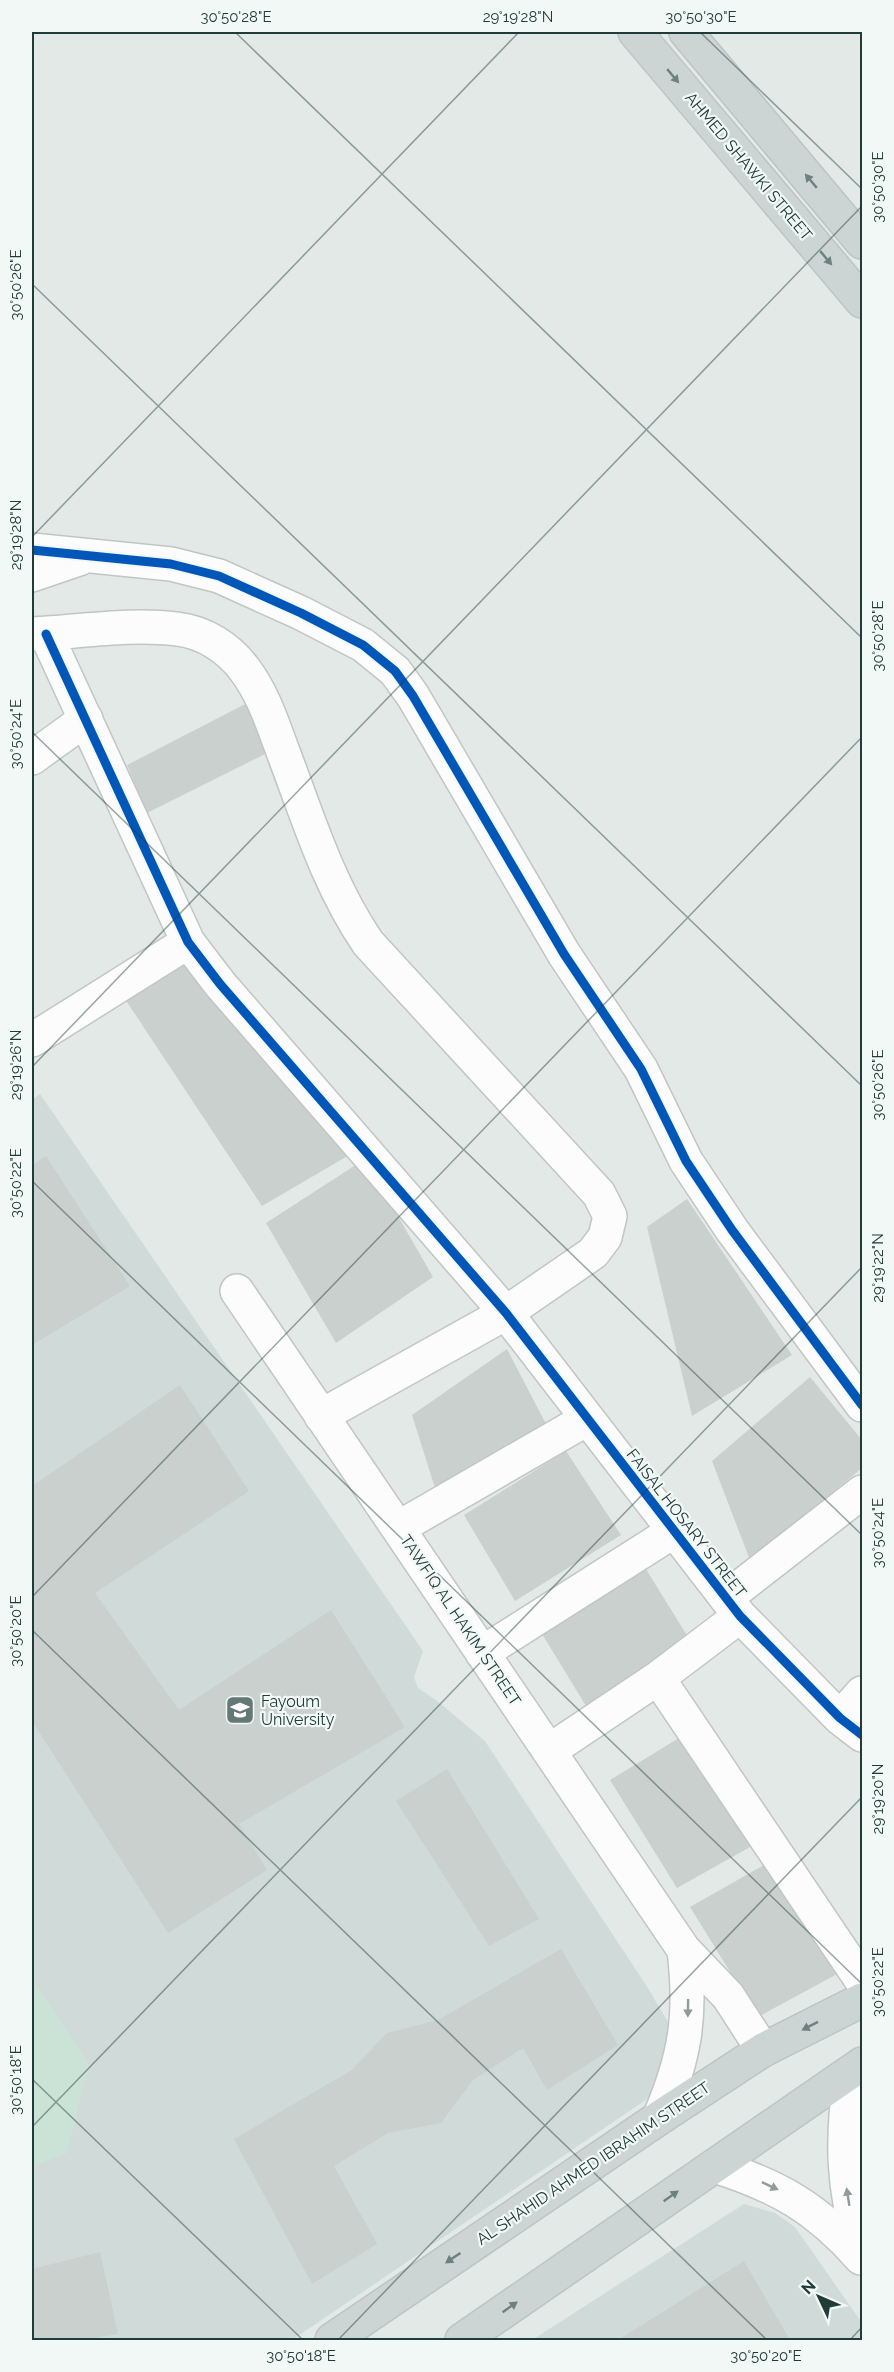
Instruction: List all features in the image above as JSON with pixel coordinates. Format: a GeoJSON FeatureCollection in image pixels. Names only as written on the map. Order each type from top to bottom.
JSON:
{"type":"FeatureCollection","features":[{"type":"Feature","properties":{"kind":"main road","name":"AHMED SHAWKI STREET"},"geometry":{"type":"LineString","coordinates":[[635,32],[862,301]]}},
{"type":"Feature","properties":{"kind":"main road"},"geometry":{"type":"LineString","coordinates":[[686,32],[862,242]]}},
{"type":"Feature","properties":{"kind":"main road","name":"AL SHAHID AHMED IBRAHIM STREET"},"geometry":{"type":"LineString","coordinates":[[332,2340],[658,2118],[763,2050],[862,2000]]}},
{"type":"Feature","properties":{"kind":"main road"},"geometry":{"type":"LineString","coordinates":[[462,2340],[857,2068]]}},
{"type":"Feature","properties":{"kind":"street"},"geometry":{"type":"LineString","coordinates":[[32,550],[171,564],[219,576],[301,613],[363,645],[395,670],[430,725],[564,954],[641,1069],[686,1161],[732,1230],[862,1405]]}},
{"type":"Feature","properties":{"kind":"street"},"geometry":{"type":"LineString","coordinates":[[32,575],[87,556]]}},
{"type":"Feature","properties":{"kind":"street"},"geometry":{"type":"LineString","coordinates":[[39,634],[123,627],[179,629],[221,644],[246,670],[265,705],[333,886],[368,943],[599,1194],[610,1216],[605,1237],[592,1253],[506,1313],[321,1416]]}},
{"type":"Feature","properties":{"kind":"street","name":"FAISAL HOSARY STREET"},"geometry":{"type":"LineString","coordinates":[[39,634],[86,720],[188,942],[220,984],[506,1313],[733,1607],[851,1726]]}},
{"type":"Feature","properties":{"kind":"street"},"geometry":{"type":"LineString","coordinates":[[32,758],[86,720]]}},
{"type":"Feature","properties":{"kind":"street"},"geometry":{"type":"LineString","coordinates":[[32,1040],[188,942]]}},
{"type":"Feature","properties":{"kind":"street","name":"TAWFIQ AL HAKIM STREET"},"geometry":{"type":"LineString","coordinates":[[237,1291],[684,1950],[728,1996],[763,2050]]}},
{"type":"Feature","properties":{"kind":"street"},"geometry":{"type":"LineString","coordinates":[[398,1528],[587,1419]]}},
{"type":"Feature","properties":{"kind":"street"},"geometry":{"type":"LineString","coordinates":[[549,1751],[658,1678],[733,1607],[862,1492]]}},
{"type":"Feature","properties":{"kind":"street"},"geometry":{"type":"LineString","coordinates":[[482,1653],[674,1531]]}},
{"type":"Feature","properties":{"kind":"street"},"geometry":{"type":"LineString","coordinates":[[658,1678],[862,1981]]}},
{"type":"Feature","properties":{"kind":"street"},"geometry":{"type":"LineString","coordinates":[[851,1726],[862,1693]]}},
{"type":"Feature","properties":{"kind":"street","name":"TAWFIQ AL HAKIM STREET"},"geometry":{"type":"LineString","coordinates":[[658,2118],[673,2086],[688,2019],[689,1985],[684,1950]]}},
{"type":"Feature","properties":{"kind":"street"},"geometry":{"type":"LineString","coordinates":[[857,2068],[844,2117],[844,2162],[848,2197],[862,2253]]}},
{"type":"Feature","properties":{"kind":"street"},"geometry":{"type":"LineString","coordinates":[[715,2166],[750,2177],[814,2212],[842,2236],[862,2260]]}},
{"type":"Feature","properties":{"kind":"shaded area","name":"Fayoum University"},"geometry":{"type":"Polygon","coordinates":[[[40,1094],[423,1651],[414,1677],[418,1688],[485,1741],[646,1985],[671,2027],[659,2091],[292,2340],[32,2340],[32,1100],[40,1094]]]}},
{"type":"Feature","properties":{"kind":"shaded area"},"geometry":{"type":"Polygon","coordinates":[[[744,2204],[775,2213],[795,2227],[862,2323],[862,2340],[532,2340],[744,2204]]]}},
{"type":"Feature","properties":{"kind":"green space"},"geometry":{"type":"Polygon","coordinates":[[[32,1979],[89,2064],[67,2153],[32,2167],[32,1979]]]}},
{"type":"Feature","properties":{"kind":"building"},"geometry":{"type":"Polygon","coordinates":[[[253,700],[273,750],[147,813],[127,765],[253,700]]]}},
{"type":"Feature","properties":{"kind":"building"},"geometry":{"type":"Polygon","coordinates":[[[184,959],[351,1154],[262,1206],[125,999],[184,959]]]}},
{"type":"Feature","properties":{"kind":"building"},"geometry":{"type":"Polygon","coordinates":[[[46,1156],[130,1286],[32,1345],[32,1165],[46,1156]]]}},
{"type":"Feature","properties":{"kind":"building"},"geometry":{"type":"Polygon","coordinates":[[[365,1159],[433,1277],[336,1343],[266,1223],[365,1159]]]}},
{"type":"Feature","properties":{"kind":"building"},"geometry":{"type":"Polygon","coordinates":[[[687,1199],[792,1355],[692,1416],[647,1227],[687,1199]]]}},
{"type":"Feature","properties":{"kind":"building"},"geometry":{"type":"Polygon","coordinates":[[[507,1349],[546,1424],[435,1488],[412,1415],[507,1349]]]}},
{"type":"Feature","properties":{"kind":"building"},"geometry":{"type":"Polygon","coordinates":[[[810,1377],[862,1440],[862,1468],[750,1560],[712,1461],[810,1377]]]}},
{"type":"Feature","properties":{"kind":"building"},"geometry":{"type":"Polygon","coordinates":[[[180,1385],[249,1491],[95,1593],[179,1710],[331,1610],[405,1727],[239,1824],[267,1870],[168,1933],[32,1721],[32,1486],[180,1385]]]}},
{"type":"Feature","properties":{"kind":"building"},"geometry":{"type":"Polygon","coordinates":[[[566,1451],[621,1535],[515,1601],[464,1515],[566,1451]]]}},
{"type":"Feature","properties":{"kind":"building"},"geometry":{"type":"Polygon","coordinates":[[[641,1561],[691,1642],[586,1706],[539,1629],[641,1561]]]}},
{"type":"Feature","properties":{"kind":"building"},"geometry":{"type":"Polygon","coordinates":[[[684,1735],[750,1847],[677,1888],[610,1780],[684,1735]]]}},
{"type":"Feature","properties":{"kind":"building"},"geometry":{"type":"Polygon","coordinates":[[[447,1769],[539,1919],[489,1946],[396,1801],[447,1769]]]}},
{"type":"Feature","properties":{"kind":"building"},"geometry":{"type":"Polygon","coordinates":[[[771,1861],[839,1973],[758,2017],[690,1907],[771,1861]]]}},
{"type":"Feature","properties":{"kind":"building"},"geometry":{"type":"Polygon","coordinates":[[[561,1949],[618,2045],[547,2090],[523,2048],[473,2080],[441,2123],[388,2133],[334,2166],[377,2244],[312,2284],[234,2139],[352,2070],[387,2033],[438,2020],[561,1949]]]}},
{"type":"Feature","properties":{"kind":"building"},"geometry":{"type":"Polygon","coordinates":[[[100,2252],[118,2334],[84,2340],[32,2340],[32,2269],[100,2252]]]}},
{"type":"Feature","properties":{"kind":"building"},"geometry":{"type":"Polygon","coordinates":[[[744,2261],[790,2340],[618,2340],[744,2261]]]}},
{"type":"Feature","properties":{"kind":"cycle path"},"geometry":{"type":"LineString","coordinates":[[32,550],[171,564],[219,576],[301,613],[363,645],[395,671],[413,696],[564,954],[641,1069],[686,1161],[732,1230],[862,1405]]}},
{"type":"Feature","properties":{"kind":"cycle path"},"geometry":{"type":"LineString","coordinates":[[46,634],[188,942],[220,984],[506,1313],[740,1616],[840,1718],[862,1735]]}},
{"type":"Feature","properties":{"kind":"place","name":"Fayoum University"},"geometry":{"type":"Point","coordinates":[240,1710]}}]}
